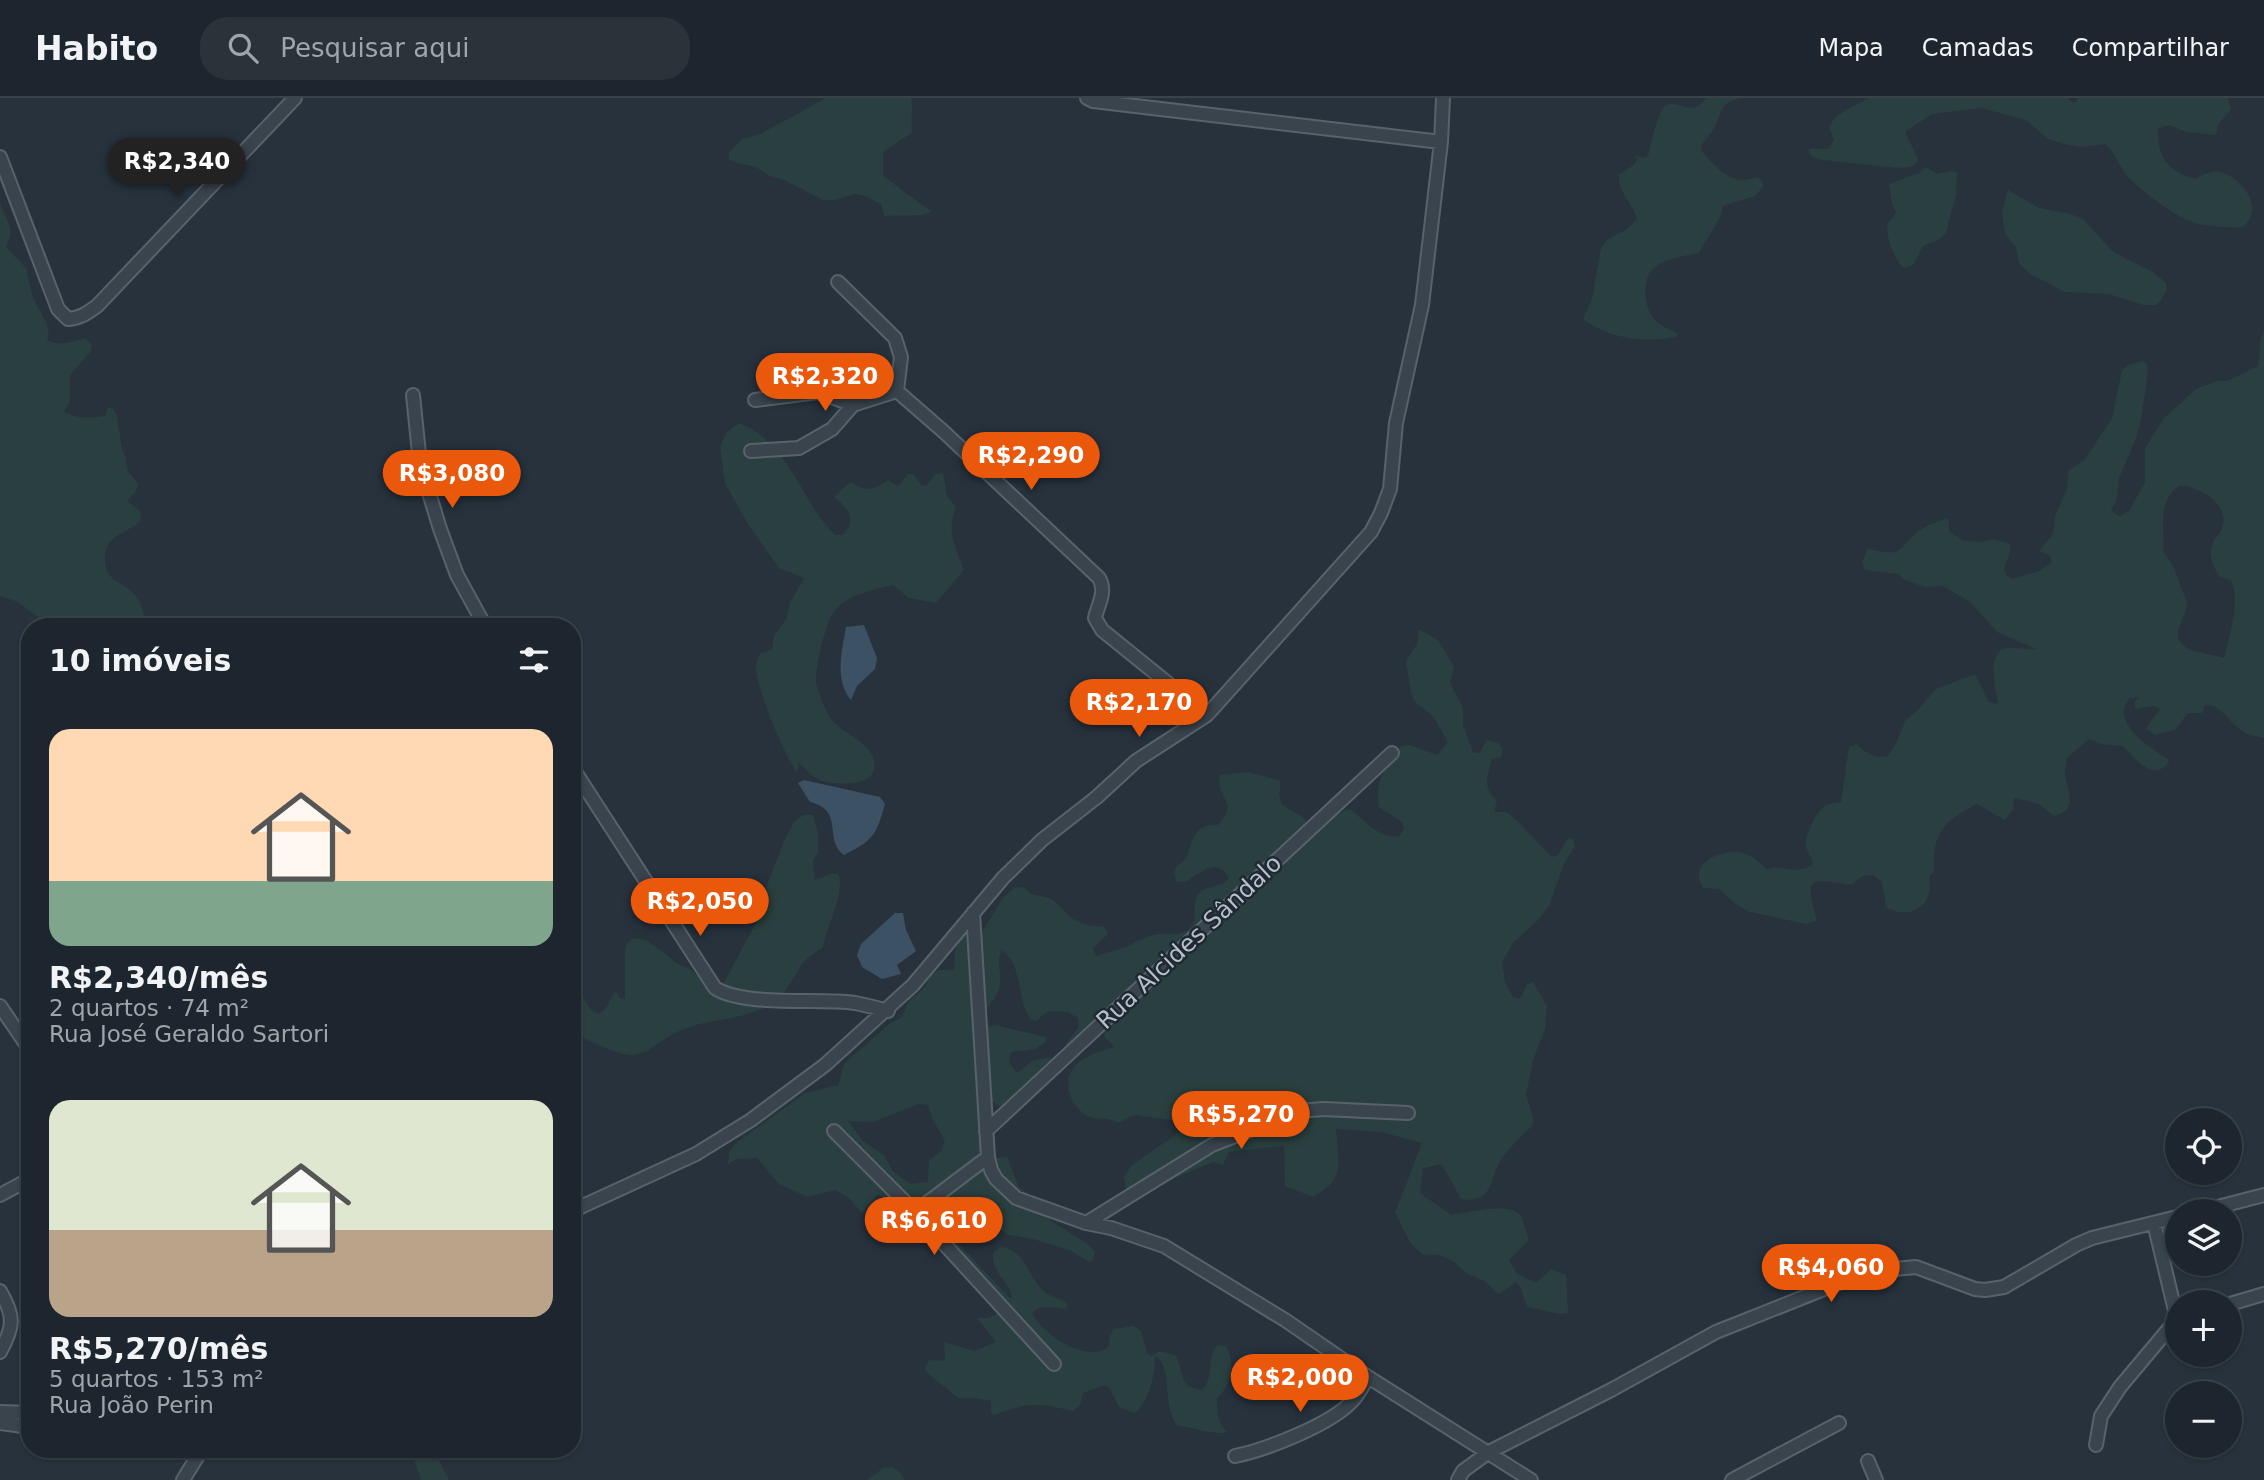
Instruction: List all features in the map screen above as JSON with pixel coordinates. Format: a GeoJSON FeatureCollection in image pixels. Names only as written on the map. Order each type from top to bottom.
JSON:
{"type":"FeatureCollection","features":[{"type":"Feature","properties":{"kind":"street"},"geometry":{"type":"LineString","coordinates":[[0,157],[58,309],[68,319],[83,317],[97,306],[295,98]]}},
{"type":"Feature","properties":{"kind":"street"},"geometry":{"type":"LineString","coordinates":[[1087,98],[1093,102],[1441,142]]}},
{"type":"Feature","properties":{"kind":"street"},"geometry":{"type":"LineString","coordinates":[[581,1207],[696,1154],[751,1120],[825,1065],[913,985],[1003,878],[1042,840],[1097,797],[1136,761],[1207,715],[1371,532],[1390,489],[1396,423],[1422,305],[1441,142],[1443,98]]}},
{"type":"Feature","properties":{"kind":"street"},"geometry":{"type":"LineString","coordinates":[[838,282],[895,338],[901,357],[897,391]]}},
{"type":"Feature","properties":{"kind":"street"},"geometry":{"type":"LineString","coordinates":[[755,400],[818,391],[853,405]]}},
{"type":"Feature","properties":{"kind":"street"},"geometry":{"type":"LineString","coordinates":[[897,391],[1099,578],[1102,595],[1095,618],[1102,630],[1207,715]]}},
{"type":"Feature","properties":{"kind":"street"},"geometry":{"type":"LineString","coordinates":[[751,451],[799,448],[832,429],[853,405],[897,391]]}},
{"type":"Feature","properties":{"kind":"street"},"geometry":{"type":"LineString","coordinates":[[413,395],[420,463],[457,575],[481,618]]}},
{"type":"Feature","properties":{"kind":"street","name":"Rua Alcides Sândalo"},"geometry":{"type":"LineString","coordinates":[[986,1130],[1392,753]]}},
{"type":"Feature","properties":{"kind":"street"},"geometry":{"type":"LineString","coordinates":[[581,781],[715,989],[729,995],[787,1001],[855,1003],[887,1011]]}},
{"type":"Feature","properties":{"kind":"street"},"geometry":{"type":"LineString","coordinates":[[973,913],[988,1157],[990,1170],[996,1179],[1016,1198],[1171,1250],[1285,1320],[1368,1377],[1531,1480]]}},
{"type":"Feature","properties":{"kind":"street"},"geometry":{"type":"LineString","coordinates":[[0,1006],[21,1037]]}},
{"type":"Feature","properties":{"kind":"street"},"geometry":{"type":"LineString","coordinates":[[1086,1223],[1212,1145],[1299,1111],[1323,1109],[1408,1113]]}},
{"type":"Feature","properties":{"kind":"street"},"geometry":{"type":"LineString","coordinates":[[834,1131],[915,1212],[1054,1364]]}},
{"type":"Feature","properties":{"kind":"street"},"geometry":{"type":"LineString","coordinates":[[915,1212],[988,1157]]}},
{"type":"Feature","properties":{"kind":"street"},"geometry":{"type":"LineString","coordinates":[[0,1195],[21,1183]]}},
{"type":"Feature","properties":{"kind":"street"},"geometry":{"type":"LineString","coordinates":[[2242,1201],[2264,1195]]}},
{"type":"Feature","properties":{"kind":"street"},"geometry":{"type":"LineString","coordinates":[[1458,1480],[1462,1471],[1489,1452],[1611,1390],[1716,1332],[1850,1279],[1883,1270],[1916,1267],[1975,1289],[1994,1290],[2092,1238],[2165,1220]]}},
{"type":"Feature","properties":{"kind":"street"},"geometry":{"type":"LineString","coordinates":[[2154,1223],[2170,1290]]}},
{"type":"Feature","properties":{"kind":"street"},"geometry":{"type":"LineString","coordinates":[[0,1291],[10,1311],[12,1330],[0,1352]]}},
{"type":"Feature","properties":{"kind":"street"},"geometry":{"type":"LineString","coordinates":[[2242,1300],[2264,1294]]}},
{"type":"Feature","properties":{"kind":"street"},"geometry":{"type":"LineString","coordinates":[[2096,1445],[2101,1416],[2120,1387],[2165,1333]]}},
{"type":"Feature","properties":{"kind":"street"},"geometry":{"type":"LineString","coordinates":[[1235,1456],[1274,1445],[1329,1418],[1352,1402],[1368,1377]]}},
{"type":"Feature","properties":{"kind":"street"},"geometry":{"type":"LineString","coordinates":[[0,1412],[21,1413]]}},
{"type":"Feature","properties":{"kind":"street"},"geometry":{"type":"LineString","coordinates":[[0,1423],[21,1426]]}},
{"type":"Feature","properties":{"kind":"street"},"geometry":{"type":"LineString","coordinates":[[1732,1480],[1839,1423]]}},
{"type":"Feature","properties":{"kind":"street"},"geometry":{"type":"LineString","coordinates":[[183,1480],[196,1458]]}},
{"type":"Feature","properties":{"kind":"street"},"geometry":{"type":"LineString","coordinates":[[1868,1461],[1875,1480]]}},
{"type":"Feature","properties":{"kind":"green space"},"geometry":{"type":"Polygon","coordinates":[[[826,98],[911,98],[913,132],[883,152],[883,176],[932,212],[922,215],[884,216],[881,204],[862,195],[823,200],[784,180],[769,176],[756,167],[729,159],[729,153],[742,139],[760,134],[826,98]]]}},
{"type":"Feature","properties":{"kind":"green space"},"geometry":{"type":"Polygon","coordinates":[[[1706,98],[1742,98],[1725,105],[1701,150],[1724,173],[1742,180],[1758,177],[1762,180],[1763,187],[1755,196],[1723,206],[1699,253],[1663,262],[1649,274],[1645,288],[1648,309],[1657,322],[1678,334],[1675,337],[1651,340],[1627,338],[1593,326],[1583,319],[1592,299],[1601,248],[1608,239],[1627,229],[1637,219],[1620,187],[1619,175],[1635,164],[1637,159],[1634,155],[1643,158],[1648,156],[1657,122],[1665,106],[1675,104],[1691,108],[1701,104],[1706,98]]]}},
{"type":"Feature","properties":{"kind":"green space"},"geometry":{"type":"Polygon","coordinates":[[[1870,98],[2067,98],[2074,103],[2079,98],[2228,98],[2231,109],[2218,125],[2216,135],[2186,132],[2169,125],[2158,129],[2158,139],[2162,156],[2177,172],[2195,179],[2207,173],[2220,172],[2236,180],[2248,194],[2252,211],[2250,219],[2244,226],[2237,228],[2203,225],[2184,219],[2136,185],[2105,144],[2080,147],[2064,144],[2048,139],[2026,120],[1981,108],[1932,114],[1905,132],[1918,159],[1917,163],[1910,167],[1823,160],[1811,156],[1808,149],[1828,149],[1834,140],[1829,127],[1836,117],[1870,98]]]}},
{"type":"Feature","properties":{"kind":"green space"},"geometry":{"type":"Polygon","coordinates":[[[1926,167],[1937,174],[1957,172],[1956,194],[1946,233],[1940,239],[1923,246],[1913,265],[1904,268],[1894,254],[1889,240],[1888,223],[1896,213],[1889,184],[1919,173],[1926,167]]]}},
{"type":"Feature","properties":{"kind":"green space"},"geometry":{"type":"Polygon","coordinates":[[[2008,190],[2039,208],[2083,219],[2113,252],[2153,272],[2166,283],[2167,289],[2160,302],[2156,305],[2143,305],[2109,294],[2065,292],[2030,274],[2019,263],[2016,247],[2005,234],[2002,212],[2008,190]]]}},
{"type":"Feature","properties":{"kind":"green space"},"geometry":{"type":"Polygon","coordinates":[[[0,202],[10,229],[6,247],[26,268],[33,298],[49,332],[47,340],[61,343],[85,338],[92,345],[91,351],[70,375],[70,402],[64,412],[79,417],[100,417],[105,416],[108,407],[113,409],[117,416],[127,470],[138,484],[136,491],[127,501],[140,511],[141,520],[109,543],[105,553],[106,567],[111,577],[138,599],[144,618],[39,618],[18,602],[0,596],[0,202]]]}},
{"type":"Feature","properties":{"kind":"green space"},"geometry":{"type":"Polygon","coordinates":[[[2264,331],[2264,738],[2243,731],[2219,709],[2210,705],[2205,705],[2202,713],[2188,713],[2175,730],[2155,735],[2146,728],[2160,709],[2154,706],[2136,709],[2134,703],[2139,697],[2130,698],[2124,716],[2128,725],[2142,741],[2168,759],[2169,762],[2163,768],[2157,770],[2144,766],[2123,746],[2100,744],[2089,739],[2067,758],[2065,775],[2070,802],[2066,811],[2061,814],[2054,816],[2039,804],[2016,798],[2013,800],[2014,808],[2005,820],[1977,804],[1948,823],[1938,837],[1935,847],[1934,872],[1929,876],[1930,886],[1925,903],[1912,911],[1904,913],[1886,907],[1882,882],[1873,875],[1863,876],[1851,885],[1826,881],[1813,883],[1811,895],[1817,920],[1807,924],[1750,912],[1734,903],[1719,889],[1703,888],[1699,870],[1708,860],[1730,852],[1746,854],[1767,869],[1799,870],[1812,866],[1806,845],[1807,835],[1815,818],[1825,806],[1841,802],[1849,747],[1856,744],[1874,756],[1888,756],[1905,721],[1936,689],[1975,674],[1989,702],[1998,704],[1994,663],[2000,650],[2036,649],[1997,632],[1970,602],[1943,586],[1924,587],[1903,579],[1899,574],[1865,570],[1862,562],[1868,549],[1896,552],[1922,529],[1948,518],[1950,532],[1964,541],[1982,542],[1993,539],[2010,544],[2004,569],[2007,576],[2013,579],[2039,571],[2052,562],[2050,556],[2039,551],[2053,534],[2055,516],[2067,489],[2068,471],[2085,459],[2112,418],[2122,370],[2143,361],[2147,364],[2148,372],[2141,420],[2119,478],[2117,499],[2111,510],[2119,516],[2129,511],[2145,482],[2145,448],[2164,418],[2196,389],[2216,381],[2227,381],[2258,366],[2264,331]],[[2179,486],[2167,499],[2163,516],[2164,553],[2175,570],[2188,603],[2178,631],[2178,639],[2187,649],[2224,658],[2233,620],[2234,590],[2231,581],[2219,576],[2211,553],[2213,543],[2223,525],[2223,514],[2210,497],[2179,486]]]}},
{"type":"Feature","properties":{"kind":"green space"},"geometry":{"type":"Polygon","coordinates":[[[739,423],[756,432],[782,458],[835,535],[842,535],[847,530],[850,519],[847,510],[834,497],[850,482],[869,489],[888,480],[898,486],[909,473],[914,475],[921,485],[926,486],[936,474],[943,473],[947,496],[956,507],[952,532],[964,570],[936,603],[909,598],[893,585],[847,600],[835,610],[828,624],[819,656],[817,685],[833,721],[872,754],[874,770],[863,781],[845,784],[819,780],[799,763],[797,773],[778,737],[765,703],[756,663],[760,654],[772,649],[774,636],[786,619],[790,603],[804,578],[779,568],[749,526],[725,483],[720,447],[726,433],[739,423]]]}},
{"type":"Feature","properties":{"kind":"green space"},"geometry":{"type":"Polygon","coordinates":[[[1419,629],[1438,640],[1454,667],[1450,683],[1463,707],[1463,725],[1473,752],[1479,753],[1487,740],[1498,743],[1503,748],[1501,757],[1492,759],[1487,776],[1489,790],[1497,801],[1494,812],[1510,814],[1552,857],[1558,855],[1568,838],[1573,839],[1575,846],[1564,864],[1549,906],[1513,943],[1502,962],[1505,982],[1513,997],[1520,999],[1527,984],[1533,982],[1547,1006],[1545,1029],[1533,1060],[1526,1095],[1534,1120],[1532,1126],[1502,1158],[1489,1188],[1480,1198],[1461,1199],[1442,1164],[1423,1168],[1420,1193],[1451,1215],[1500,1209],[1517,1213],[1522,1218],[1529,1240],[1509,1260],[1517,1274],[1536,1283],[1551,1269],[1566,1275],[1568,1313],[1559,1314],[1528,1307],[1516,1282],[1500,1294],[1496,1293],[1486,1282],[1466,1273],[1453,1261],[1439,1255],[1422,1254],[1411,1244],[1395,1213],[1422,1143],[1381,1132],[1336,1129],[1339,1161],[1336,1176],[1324,1190],[1313,1197],[1285,1186],[1284,1146],[1229,1152],[1223,1165],[1213,1162],[1161,1184],[1134,1190],[1126,1189],[1124,1177],[1131,1166],[1192,1123],[1135,1115],[1118,1123],[1087,1116],[1082,1112],[1070,1095],[1069,1075],[1088,1057],[1115,1047],[1104,1034],[1119,1008],[1075,1042],[1064,1046],[1079,1027],[1078,1018],[1068,1012],[1048,1011],[1036,1021],[1031,1020],[1023,1003],[1014,965],[1002,950],[999,958],[998,992],[991,1003],[976,1016],[979,1036],[987,1027],[995,1025],[1046,1037],[1046,1042],[1035,1049],[1011,1052],[1009,1062],[1017,1073],[1031,1062],[1051,1057],[1054,1062],[1011,1106],[996,1104],[983,1086],[984,1168],[988,1171],[997,1158],[1007,1157],[1019,1187],[1051,1221],[1088,1244],[1095,1252],[1093,1260],[1089,1262],[1069,1250],[1008,1235],[1000,1229],[997,1219],[984,1212],[952,1232],[956,1241],[1010,1298],[1010,1291],[995,1266],[993,1253],[1000,1247],[1015,1252],[1039,1286],[1068,1305],[1065,1309],[1039,1308],[1032,1314],[1055,1338],[1078,1349],[1099,1351],[1108,1347],[1114,1329],[1133,1326],[1141,1331],[1147,1353],[1151,1356],[1160,1351],[1175,1355],[1188,1386],[1202,1390],[1208,1380],[1214,1350],[1218,1345],[1226,1346],[1231,1360],[1231,1374],[1226,1387],[1217,1398],[1217,1403],[1219,1421],[1227,1432],[1210,1432],[1177,1425],[1169,1407],[1164,1368],[1155,1356],[1151,1387],[1135,1413],[1119,1407],[1105,1385],[1083,1393],[1080,1405],[1073,1411],[1033,1405],[994,1415],[991,1412],[991,1401],[958,1398],[926,1372],[925,1367],[929,1360],[941,1361],[945,1358],[944,1342],[974,1351],[996,1342],[977,1318],[988,1318],[1012,1307],[924,1225],[918,1229],[894,1205],[878,1194],[862,1213],[851,1200],[836,1190],[807,1197],[779,1184],[757,1158],[737,1159],[728,1164],[729,1152],[735,1144],[805,1093],[838,1085],[845,1063],[889,1024],[902,1017],[908,1002],[924,988],[932,974],[938,970],[954,970],[955,951],[963,920],[977,934],[981,934],[1002,899],[1014,888],[1023,887],[1032,894],[1052,899],[1073,919],[1087,925],[1104,927],[1108,934],[1093,949],[1096,956],[1149,936],[1179,934],[1190,928],[1194,920],[1195,901],[1200,892],[1229,878],[1224,871],[1214,867],[1185,882],[1176,881],[1174,874],[1176,867],[1187,858],[1196,834],[1204,827],[1218,825],[1224,817],[1227,805],[1220,789],[1220,775],[1248,772],[1279,780],[1282,805],[1303,817],[1313,829],[1350,809],[1379,832],[1399,836],[1404,829],[1402,822],[1379,807],[1378,789],[1382,774],[1401,746],[1410,745],[1437,755],[1448,742],[1433,716],[1416,703],[1411,693],[1406,661],[1417,644],[1419,629]],[[919,1104],[873,1122],[848,1121],[863,1141],[884,1155],[892,1170],[910,1184],[928,1182],[929,1161],[941,1151],[945,1141],[928,1105],[919,1104]]]}},
{"type":"Feature","properties":{"kind":"green space"},"geometry":{"type":"Polygon","coordinates":[[[803,815],[813,815],[818,833],[818,852],[813,861],[815,880],[833,873],[839,875],[840,884],[823,947],[802,964],[782,995],[762,1009],[687,1028],[644,1052],[633,1055],[611,1050],[581,1037],[581,994],[591,1010],[599,1014],[606,1008],[614,993],[621,999],[625,998],[625,950],[635,938],[650,943],[678,964],[691,970],[717,995],[763,910],[766,887],[794,822],[803,815]]]}},
{"type":"Feature","properties":{"kind":"green space"},"geometry":{"type":"Polygon","coordinates":[[[438,1458],[449,1480],[421,1480],[414,1459],[438,1458]]]}},
{"type":"Feature","properties":{"kind":"green space"},"geometry":{"type":"Polygon","coordinates":[[[892,1467],[900,1472],[905,1480],[867,1480],[883,1468],[892,1467]]]}},
{"type":"Feature","properties":{"kind":"water"},"geometry":{"type":"Polygon","coordinates":[[[864,625],[877,658],[875,669],[857,686],[851,700],[842,683],[841,674],[846,627],[864,625]]]}},
{"type":"Feature","properties":{"kind":"water"},"geometry":{"type":"Polygon","coordinates":[[[804,780],[880,797],[885,804],[872,836],[844,855],[835,841],[827,811],[810,802],[798,783],[804,780]]]}},
{"type":"Feature","properties":{"kind":"water"},"geometry":{"type":"Polygon","coordinates":[[[895,913],[903,913],[906,930],[916,951],[897,965],[901,974],[882,979],[862,967],[857,955],[861,944],[895,913]]]}}]}
